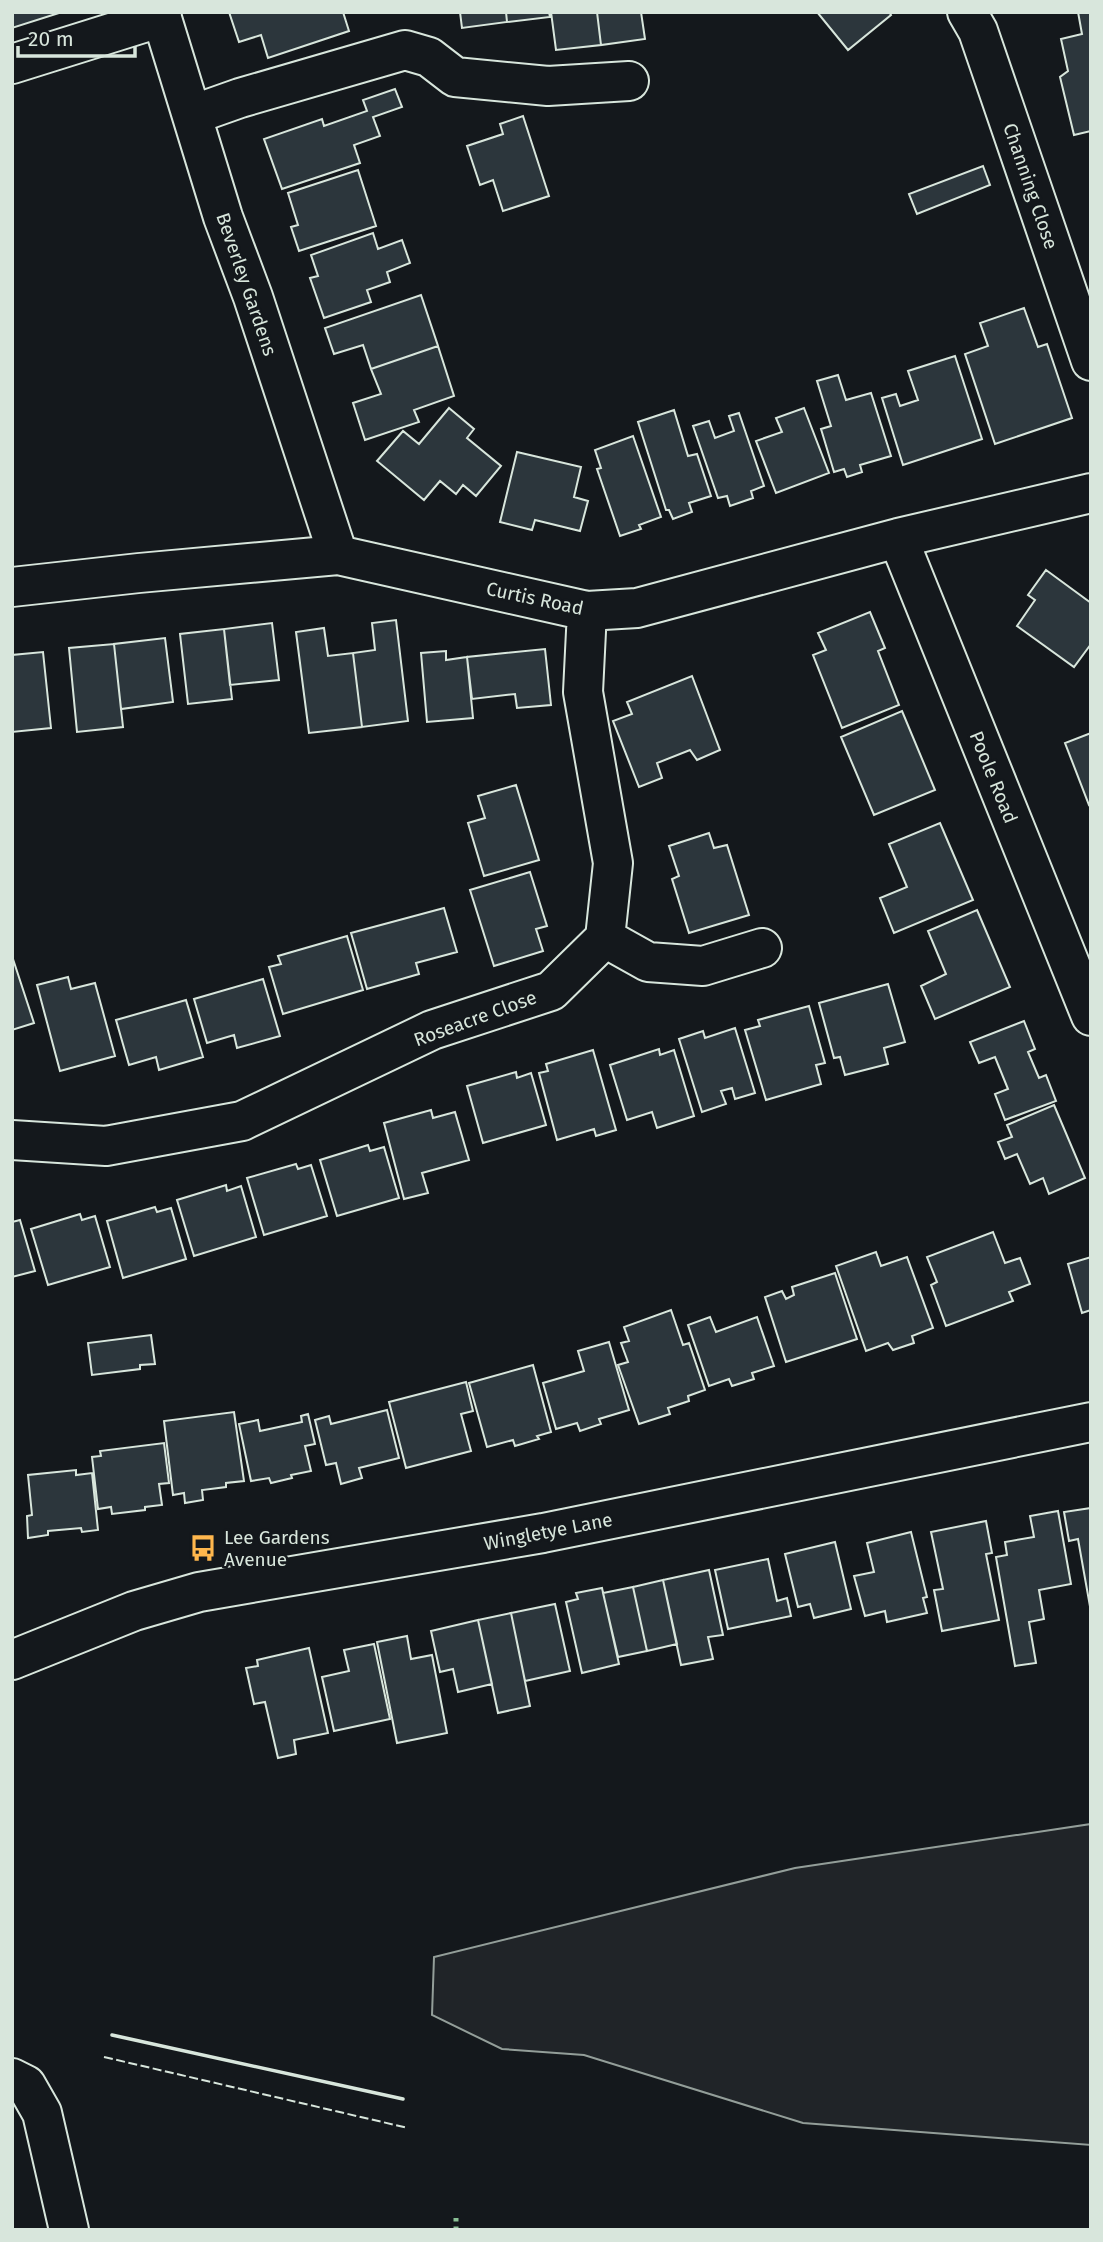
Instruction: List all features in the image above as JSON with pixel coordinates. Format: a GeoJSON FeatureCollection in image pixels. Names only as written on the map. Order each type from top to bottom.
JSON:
{"type":"FeatureCollection","features":[{"type":"Feature","properties":{"kind":"street","name":"Channing Close"},"geometry":{"type":"LineString","coordinates":[[967,12],[978,31],[1091,361]]}},
{"type":"Feature","properties":{"kind":"street"},"geometry":{"type":"LineString","coordinates":[[12,64],[161,15]]}},
{"type":"Feature","properties":{"kind":"street","name":"Beverley Gardens"},"geometry":{"type":"LineString","coordinates":[[161,15],[223,216],[253,297],[338,555]]}},
{"type":"Feature","properties":{"kind":"street"},"geometry":{"type":"LineString","coordinates":[[192,116],[240,98],[405,50],[429,57],[455,77],[548,86],[629,81]]}},
{"type":"Feature","properties":{"kind":"street","name":"Curtis Road"},"geometry":{"type":"LineString","coordinates":[[12,587],[338,555],[587,611],[637,608],[898,538],[1091,493]]}},
{"type":"Feature","properties":{"kind":"street","name":"Poole Road"},"geometry":{"type":"LineString","coordinates":[[898,538],[1091,1016]]}},
{"type":"Feature","properties":{"kind":"street"},"geometry":{"type":"LineString","coordinates":[[587,611],[583,692],[613,863],[604,938],[648,961],[704,966],[762,948]]}},
{"type":"Feature","properties":{"kind":"street","name":"Roseacre Close"},"geometry":{"type":"LineString","coordinates":[[12,1140],[106,1146],[242,1121],[432,1030],[551,991],[604,938]]}},
{"type":"Feature","properties":{"kind":"street","name":"Wingletye Lane"},"geometry":{"type":"LineString","coordinates":[[12,1660],[134,1611],[199,1592],[543,1533],[1091,1422]]}},
{"type":"Feature","properties":{"kind":"street"},"geometry":{"type":"LineString","coordinates":[[19,2081],[43,2113],[69,2230]]}},
{"type":"Feature","properties":{"kind":"shaded area"},"geometry":{"type":"Polygon","coordinates":[[[1091,1824],[1091,2145],[803,2123],[584,2055],[502,2049],[432,2015],[434,1957],[795,1868],[1091,1824]]]}},
{"type":"Feature","properties":{"kind":"building"},"geometry":{"type":"Polygon","coordinates":[[[12,12],[59,12],[59,13],[12,28],[12,12]]]}},
{"type":"Feature","properties":{"kind":"building"},"geometry":{"type":"Polygon","coordinates":[[[229,12],[343,12],[349,31],[268,58],[261,35],[239,42],[229,12]]]}},
{"type":"Feature","properties":{"kind":"building"},"geometry":{"type":"Polygon","coordinates":[[[460,12],[506,12],[507,22],[462,28],[460,12]]]}},
{"type":"Feature","properties":{"kind":"building"},"geometry":{"type":"Polygon","coordinates":[[[506,12],[549,12],[550,17],[507,22],[506,12]]]}},
{"type":"Feature","properties":{"kind":"building"},"geometry":{"type":"Polygon","coordinates":[[[551,12],[597,12],[601,45],[556,50],[551,12]]]}},
{"type":"Feature","properties":{"kind":"building"},"geometry":{"type":"Polygon","coordinates":[[[597,12],[641,12],[645,39],[601,45],[597,12]]]}},
{"type":"Feature","properties":{"kind":"building"},"geometry":{"type":"Polygon","coordinates":[[[817,12],[889,12],[891,15],[848,50],[817,12]]]}},
{"type":"Feature","properties":{"kind":"building"},"geometry":{"type":"Polygon","coordinates":[[[1078,12],[1091,12],[1091,131],[1074,135],[1060,77],[1068,71],[1061,39],[1082,34],[1078,12]]]}},
{"type":"Feature","properties":{"kind":"building"},"geometry":{"type":"Polygon","coordinates":[[[395,89],[402,107],[373,117],[380,136],[354,145],[360,163],[282,189],[264,139],[322,119],[324,126],[367,111],[363,100],[395,89]]]}},
{"type":"Feature","properties":{"kind":"building"},"geometry":{"type":"Polygon","coordinates":[[[523,116],[549,196],[503,211],[493,180],[480,185],[467,146],[503,134],[500,124],[523,116]]]}},
{"type":"Feature","properties":{"kind":"building"},"geometry":{"type":"Polygon","coordinates":[[[983,166],[990,185],[917,214],[909,194],[983,166]]]}},
{"type":"Feature","properties":{"kind":"building"},"geometry":{"type":"Polygon","coordinates":[[[358,170],[376,226],[299,251],[291,227],[298,225],[288,193],[358,170]]]}},
{"type":"Feature","properties":{"kind":"building"},"geometry":{"type":"Polygon","coordinates":[[[373,233],[378,249],[402,240],[410,263],[387,272],[390,282],[367,290],[371,302],[324,318],[310,278],[318,276],[311,255],[373,233]]]}},
{"type":"Feature","properties":{"kind":"building"},"geometry":{"type":"Polygon","coordinates":[[[421,295],[438,346],[371,369],[363,345],[334,354],[325,328],[421,295]]]}},
{"type":"Feature","properties":{"kind":"building"},"geometry":{"type":"Polygon","coordinates":[[[1024,308],[1038,347],[1047,344],[1072,418],[995,444],[965,354],[988,346],[980,323],[1024,308]]]}},
{"type":"Feature","properties":{"kind":"building"},"geometry":{"type":"Polygon","coordinates":[[[438,346],[454,396],[414,410],[419,422],[365,440],[353,403],[381,394],[371,369],[438,346]]]}},
{"type":"Feature","properties":{"kind":"building"},"geometry":{"type":"Polygon","coordinates":[[[955,356],[982,439],[903,465],[882,398],[896,394],[900,406],[918,400],[908,371],[955,356]]]}},
{"type":"Feature","properties":{"kind":"building"},"geometry":{"type":"Polygon","coordinates":[[[838,375],[846,400],[871,393],[891,456],[860,465],[862,472],[847,477],[844,469],[834,472],[821,429],[831,426],[817,381],[838,375]]]}},
{"type":"Feature","properties":{"kind":"building"},"geometry":{"type":"Polygon","coordinates":[[[449,408],[474,429],[467,438],[501,466],[476,496],[463,485],[456,494],[440,481],[424,500],[377,461],[403,431],[419,444],[449,408]]]}},
{"type":"Feature","properties":{"kind":"building"},"geometry":{"type":"Polygon","coordinates":[[[804,408],[829,473],[776,493],[756,441],[782,432],[776,418],[804,408]]]}},
{"type":"Feature","properties":{"kind":"building"},"geometry":{"type":"Polygon","coordinates":[[[674,410],[688,456],[697,454],[711,496],[689,503],[692,512],[673,519],[669,510],[666,510],[638,422],[674,410]]]}},
{"type":"Feature","properties":{"kind":"building"},"geometry":{"type":"Polygon","coordinates":[[[739,413],[764,486],[751,491],[753,498],[730,506],[727,496],[718,498],[693,426],[709,421],[715,438],[734,431],[729,416],[739,413]]]}},
{"type":"Feature","properties":{"kind":"building"},"geometry":{"type":"Polygon","coordinates":[[[633,436],[661,517],[639,525],[641,529],[620,536],[597,469],[601,468],[595,450],[633,436]]]}},
{"type":"Feature","properties":{"kind":"building"},"geometry":{"type":"Polygon","coordinates":[[[517,452],[581,467],[574,497],[588,501],[580,531],[535,520],[532,530],[500,522],[517,452]]]}},
{"type":"Feature","properties":{"kind":"building"},"geometry":{"type":"Polygon","coordinates":[[[1046,570],[1091,603],[1091,644],[1074,667],[1017,626],[1035,600],[1028,595],[1046,570]]]}},
{"type":"Feature","properties":{"kind":"building"},"geometry":{"type":"Polygon","coordinates":[[[870,612],[885,648],[878,651],[899,705],[842,728],[813,655],[826,650],[818,633],[870,612]]]}},
{"type":"Feature","properties":{"kind":"building"},"geometry":{"type":"Polygon","coordinates":[[[396,620],[408,721],[362,727],[353,653],[375,650],[372,623],[396,620]]]}},
{"type":"Feature","properties":{"kind":"building"},"geometry":{"type":"Polygon","coordinates":[[[272,623],[279,680],[230,685],[224,629],[272,623]]]}},
{"type":"Feature","properties":{"kind":"building"},"geometry":{"type":"Polygon","coordinates":[[[324,628],[328,656],[353,653],[362,727],[309,733],[296,632],[324,628]]]}},
{"type":"Feature","properties":{"kind":"building"},"geometry":{"type":"Polygon","coordinates":[[[224,629],[232,699],[188,704],[180,634],[224,629]]]}},
{"type":"Feature","properties":{"kind":"building"},"geometry":{"type":"Polygon","coordinates":[[[165,638],[173,702],[121,709],[114,644],[165,638]]]}},
{"type":"Feature","properties":{"kind":"building"},"geometry":{"type":"Polygon","coordinates":[[[114,644],[123,727],[77,732],[69,648],[114,644]]]}},
{"type":"Feature","properties":{"kind":"building"},"geometry":{"type":"Polygon","coordinates":[[[545,649],[551,705],[517,708],[515,694],[472,699],[467,657],[545,649]]]}},
{"type":"Feature","properties":{"kind":"building"},"geometry":{"type":"Polygon","coordinates":[[[446,651],[446,660],[467,657],[473,718],[427,722],[421,653],[446,651]]]}},
{"type":"Feature","properties":{"kind":"building"},"geometry":{"type":"Polygon","coordinates":[[[43,652],[51,728],[12,732],[12,655],[43,652]]]}},
{"type":"Feature","properties":{"kind":"building"},"geometry":{"type":"Polygon","coordinates":[[[692,676],[720,750],[697,760],[690,750],[657,763],[662,778],[639,787],[613,721],[632,714],[627,702],[692,676]]]}},
{"type":"Feature","properties":{"kind":"building"},"geometry":{"type":"Polygon","coordinates":[[[902,711],[935,790],[874,815],[841,737],[902,711]]]}},
{"type":"Feature","properties":{"kind":"building"},"geometry":{"type":"Polygon","coordinates":[[[1091,733],[1091,804],[1089,805],[1065,743],[1091,733]]]}},
{"type":"Feature","properties":{"kind":"building"},"geometry":{"type":"Polygon","coordinates":[[[516,785],[539,860],[484,876],[468,823],[485,818],[478,796],[516,785]]]}},
{"type":"Feature","properties":{"kind":"building"},"geometry":{"type":"Polygon","coordinates":[[[940,823],[973,900],[894,933],[880,898],[907,887],[889,844],[940,823]]]}},
{"type":"Feature","properties":{"kind":"building"},"geometry":{"type":"Polygon","coordinates":[[[709,833],[714,848],[727,845],[749,915],[689,933],[672,879],[679,876],[669,846],[709,833]]]}},
{"type":"Feature","properties":{"kind":"building"},"geometry":{"type":"Polygon","coordinates":[[[530,872],[547,926],[536,929],[543,951],[494,966],[470,890],[530,872]]]}},
{"type":"Feature","properties":{"kind":"building"},"geometry":{"type":"Polygon","coordinates":[[[444,908],[457,952],[416,963],[419,974],[367,989],[351,933],[444,908]]]}},
{"type":"Feature","properties":{"kind":"building"},"geometry":{"type":"Polygon","coordinates":[[[977,910],[1010,987],[935,1019],[921,986],[946,974],[928,931],[977,910]]]}},
{"type":"Feature","properties":{"kind":"building"},"geometry":{"type":"Polygon","coordinates":[[[347,936],[363,990],[283,1014],[269,967],[281,964],[278,956],[347,936]]]}},
{"type":"Feature","properties":{"kind":"building"},"geometry":{"type":"Polygon","coordinates":[[[12,956],[34,1023],[12,1030],[12,956]]]}},
{"type":"Feature","properties":{"kind":"building"},"geometry":{"type":"Polygon","coordinates":[[[68,977],[71,989],[95,983],[115,1056],[60,1071],[37,985],[68,977]]]}},
{"type":"Feature","properties":{"kind":"building"},"geometry":{"type":"Polygon","coordinates":[[[263,979],[280,1036],[237,1048],[234,1035],[207,1043],[194,999],[263,979]]]}},
{"type":"Feature","properties":{"kind":"building"},"geometry":{"type":"Polygon","coordinates":[[[888,984],[905,1042],[884,1048],[888,1064],[845,1075],[840,1057],[834,1058],[819,1003],[888,984]]]}},
{"type":"Feature","properties":{"kind":"building"},"geometry":{"type":"Polygon","coordinates":[[[186,1000],[203,1057],[159,1070],[156,1057],[129,1065],[116,1020],[186,1000]]]}},
{"type":"Feature","properties":{"kind":"building"},"geometry":{"type":"Polygon","coordinates":[[[809,1006],[825,1063],[816,1065],[821,1084],[766,1100],[745,1030],[760,1026],[758,1020],[809,1006]]]}},
{"type":"Feature","properties":{"kind":"building"},"geometry":{"type":"Polygon","coordinates":[[[1024,1021],[1035,1049],[1028,1052],[1039,1078],[1046,1075],[1056,1101],[1005,1120],[995,1094],[1008,1089],[995,1057],[979,1063],[970,1042],[1024,1021]]]}},
{"type":"Feature","properties":{"kind":"building"},"geometry":{"type":"Polygon","coordinates":[[[735,1028],[755,1093],[735,1099],[732,1088],[721,1091],[726,1104],[702,1112],[679,1039],[703,1031],[705,1038],[735,1028]]]}},
{"type":"Feature","properties":{"kind":"building"},"geometry":{"type":"Polygon","coordinates":[[[659,1049],[660,1055],[674,1050],[694,1116],[657,1128],[652,1112],[627,1120],[610,1065],[659,1049]]]}},
{"type":"Feature","properties":{"kind":"building"},"geometry":{"type":"Polygon","coordinates":[[[593,1050],[616,1130],[596,1136],[594,1129],[557,1140],[539,1073],[548,1071],[546,1064],[593,1050]]]}},
{"type":"Feature","properties":{"kind":"building"},"geometry":{"type":"Polygon","coordinates":[[[516,1072],[517,1078],[531,1073],[546,1125],[483,1143],[467,1086],[516,1072]]]}},
{"type":"Feature","properties":{"kind":"building"},"geometry":{"type":"Polygon","coordinates":[[[1054,1105],[1085,1178],[1049,1194],[1043,1178],[1030,1184],[1017,1154],[1005,1159],[998,1142],[1012,1137],[1007,1125],[1054,1105]]]}},
{"type":"Feature","properties":{"kind":"building"},"geometry":{"type":"Polygon","coordinates":[[[431,1110],[433,1118],[455,1112],[469,1160],[422,1173],[428,1193],[404,1199],[384,1123],[431,1110]]]}},
{"type":"Feature","properties":{"kind":"building"},"geometry":{"type":"Polygon","coordinates":[[[368,1145],[370,1151],[384,1147],[399,1198],[337,1216],[320,1160],[368,1145]]]}},
{"type":"Feature","properties":{"kind":"building"},"geometry":{"type":"Polygon","coordinates":[[[296,1164],[298,1169],[311,1165],[327,1216],[264,1235],[247,1178],[296,1164]]]}},
{"type":"Feature","properties":{"kind":"building"},"geometry":{"type":"Polygon","coordinates":[[[226,1185],[227,1191],[241,1186],[256,1237],[194,1256],[177,1200],[226,1185]]]}},
{"type":"Feature","properties":{"kind":"building"},"geometry":{"type":"Polygon","coordinates":[[[155,1207],[157,1212],[171,1208],[186,1259],[123,1278],[107,1221],[155,1207]]]}},
{"type":"Feature","properties":{"kind":"building"},"geometry":{"type":"Polygon","coordinates":[[[80,1214],[82,1220],[95,1216],[110,1267],[48,1285],[31,1229],[80,1214]]]}},
{"type":"Feature","properties":{"kind":"building"},"geometry":{"type":"Polygon","coordinates":[[[20,1220],[35,1271],[12,1277],[12,1222],[20,1220]]]}},
{"type":"Feature","properties":{"kind":"building"},"geometry":{"type":"Polygon","coordinates":[[[993,1232],[1005,1263],[1020,1258],[1030,1284],[1009,1292],[1013,1301],[946,1326],[931,1285],[937,1282],[927,1257],[993,1232]]]}},
{"type":"Feature","properties":{"kind":"building"},"geometry":{"type":"Polygon","coordinates":[[[876,1252],[881,1266],[907,1257],[933,1328],[912,1336],[914,1343],[893,1350],[888,1343],[866,1351],[836,1266],[876,1252]]]}},
{"type":"Feature","properties":{"kind":"building"},"geometry":{"type":"Polygon","coordinates":[[[1091,1257],[1091,1310],[1082,1313],[1068,1264],[1091,1257]]]}},
{"type":"Feature","properties":{"kind":"building"},"geometry":{"type":"Polygon","coordinates":[[[835,1273],[857,1339],[786,1362],[765,1297],[782,1291],[786,1299],[794,1295],[792,1287],[835,1273]]]}},
{"type":"Feature","properties":{"kind":"building"},"geometry":{"type":"Polygon","coordinates":[[[671,1310],[683,1345],[689,1343],[705,1390],[688,1396],[689,1401],[668,1408],[670,1414],[639,1424],[618,1365],[628,1362],[621,1343],[629,1341],[624,1327],[671,1310]]]}},
{"type":"Feature","properties":{"kind":"building"},"geometry":{"type":"Polygon","coordinates":[[[710,1317],[716,1332],[757,1317],[774,1366],[752,1373],[754,1379],[732,1386],[729,1379],[709,1386],[688,1325],[710,1317]]]}},
{"type":"Feature","properties":{"kind":"building"},"geometry":{"type":"Polygon","coordinates":[[[151,1335],[155,1364],[140,1365],[140,1369],[92,1375],[88,1343],[151,1335]]]}},
{"type":"Feature","properties":{"kind":"building"},"geometry":{"type":"Polygon","coordinates":[[[609,1342],[629,1410],[599,1419],[601,1424],[580,1431],[577,1423],[556,1429],[543,1383],[584,1371],[578,1351],[609,1342]]]}},
{"type":"Feature","properties":{"kind":"building"},"geometry":{"type":"Polygon","coordinates":[[[533,1365],[551,1432],[537,1436],[539,1439],[515,1446],[513,1440],[487,1447],[469,1383],[533,1365]]]}},
{"type":"Feature","properties":{"kind":"building"},"geometry":{"type":"Polygon","coordinates":[[[466,1382],[473,1411],[461,1414],[471,1451],[406,1468],[389,1402],[466,1382]]]}},
{"type":"Feature","properties":{"kind":"building"},"geometry":{"type":"Polygon","coordinates":[[[387,1410],[399,1458],[359,1468],[362,1478],[341,1484],[336,1463],[326,1465],[315,1420],[329,1416],[331,1424],[387,1410]]]}},
{"type":"Feature","properties":{"kind":"building"},"geometry":{"type":"Polygon","coordinates":[[[234,1412],[244,1481],[202,1490],[203,1500],[185,1503],[184,1493],[173,1495],[164,1421],[234,1412]]]}},
{"type":"Feature","properties":{"kind":"building"},"geometry":{"type":"Polygon","coordinates":[[[308,1414],[315,1444],[305,1446],[311,1471],[271,1483],[269,1478],[251,1481],[239,1424],[258,1420],[260,1431],[302,1422],[301,1416],[308,1414]]]}},
{"type":"Feature","properties":{"kind":"building"},"geometry":{"type":"Polygon","coordinates":[[[164,1443],[169,1483],[159,1484],[162,1505],[112,1514],[111,1507],[98,1509],[92,1457],[101,1456],[100,1451],[164,1443]]]}},
{"type":"Feature","properties":{"kind":"building"},"geometry":{"type":"Polygon","coordinates":[[[76,1470],[76,1475],[92,1473],[98,1530],[82,1532],[81,1528],[48,1531],[48,1535],[28,1538],[27,1516],[32,1515],[28,1475],[76,1470]]]}},
{"type":"Feature","properties":{"kind":"building"},"geometry":{"type":"Polygon","coordinates":[[[1091,1508],[1091,1612],[1078,1539],[1069,1541],[1064,1512],[1091,1508]]]}},
{"type":"Feature","properties":{"kind":"building"},"geometry":{"type":"Polygon","coordinates":[[[1058,1511],[1071,1584],[1039,1590],[1044,1619],[1029,1622],[1036,1663],[1015,1666],[996,1557],[1007,1555],[1005,1542],[1034,1537],[1030,1516],[1058,1511]]]}},
{"type":"Feature","properties":{"kind":"building"},"geometry":{"type":"Polygon","coordinates":[[[986,1521],[992,1553],[986,1554],[999,1620],[942,1631],[934,1590],[943,1589],[931,1532],[986,1521]]]}},
{"type":"Feature","properties":{"kind":"building"},"geometry":{"type":"Polygon","coordinates":[[[911,1532],[927,1597],[923,1598],[927,1613],[887,1622],[885,1611],[865,1616],[854,1576],[874,1572],[867,1543],[911,1532]]]}},
{"type":"Feature","properties":{"kind":"building"},"geometry":{"type":"Polygon","coordinates":[[[835,1542],[851,1609],[814,1618],[810,1604],[798,1607],[785,1554],[835,1542]]]}},
{"type":"Feature","properties":{"kind":"building"},"geometry":{"type":"Polygon","coordinates":[[[768,1559],[777,1601],[787,1598],[791,1616],[728,1629],[715,1570],[768,1559]]]}},
{"type":"Feature","properties":{"kind":"building"},"geometry":{"type":"Polygon","coordinates":[[[709,1570],[723,1635],[708,1637],[713,1659],[681,1665],[663,1580],[709,1570]]]}},
{"type":"Feature","properties":{"kind":"building"},"geometry":{"type":"Polygon","coordinates":[[[663,1580],[677,1644],[647,1651],[633,1587],[663,1580]]]}},
{"type":"Feature","properties":{"kind":"building"},"geometry":{"type":"Polygon","coordinates":[[[633,1587],[647,1651],[618,1657],[603,1593],[633,1587]]]}},
{"type":"Feature","properties":{"kind":"building"},"geometry":{"type":"Polygon","coordinates":[[[602,1588],[619,1664],[582,1673],[566,1602],[578,1599],[576,1593],[602,1588]]]}},
{"type":"Feature","properties":{"kind":"building"},"geometry":{"type":"Polygon","coordinates":[[[555,1604],[570,1671],[525,1681],[511,1613],[555,1604]]]}},
{"type":"Feature","properties":{"kind":"building"},"geometry":{"type":"Polygon","coordinates":[[[511,1613],[530,1706],[498,1713],[478,1620],[511,1613]]]}},
{"type":"Feature","properties":{"kind":"building"},"geometry":{"type":"Polygon","coordinates":[[[478,1620],[492,1684],[458,1692],[453,1669],[440,1672],[431,1631],[478,1620]]]}},
{"type":"Feature","properties":{"kind":"building"},"geometry":{"type":"Polygon","coordinates":[[[407,1636],[411,1659],[432,1655],[447,1733],[397,1743],[377,1642],[407,1636]]]}},
{"type":"Feature","properties":{"kind":"building"},"geometry":{"type":"Polygon","coordinates":[[[374,1644],[390,1719],[334,1731],[322,1677],[349,1671],[344,1650],[374,1644]]]}},
{"type":"Feature","properties":{"kind":"building"},"geometry":{"type":"Polygon","coordinates":[[[309,1648],[328,1733],[294,1740],[296,1754],[278,1758],[265,1702],[254,1704],[246,1668],[258,1666],[257,1660],[309,1648]]]}},
{"type":"Feature","properties":{"kind":"hedge"},"geometry":{"type":"LineString","coordinates":[[456,2214],[456,2230]]}},
{"type":"Feature","properties":{"kind":"fence"},"geometry":{"type":"LineString","coordinates":[[104,2057],[408,2128]]}},
{"type":"Feature","properties":{"kind":"wall"},"geometry":{"type":"LineString","coordinates":[[112,2035],[403,2099]]}},
{"type":"Feature","properties":{"kind":"place","name":"Lee Gardens Avenue"},"geometry":{"type":"Point","coordinates":[203,1548]}}]}
